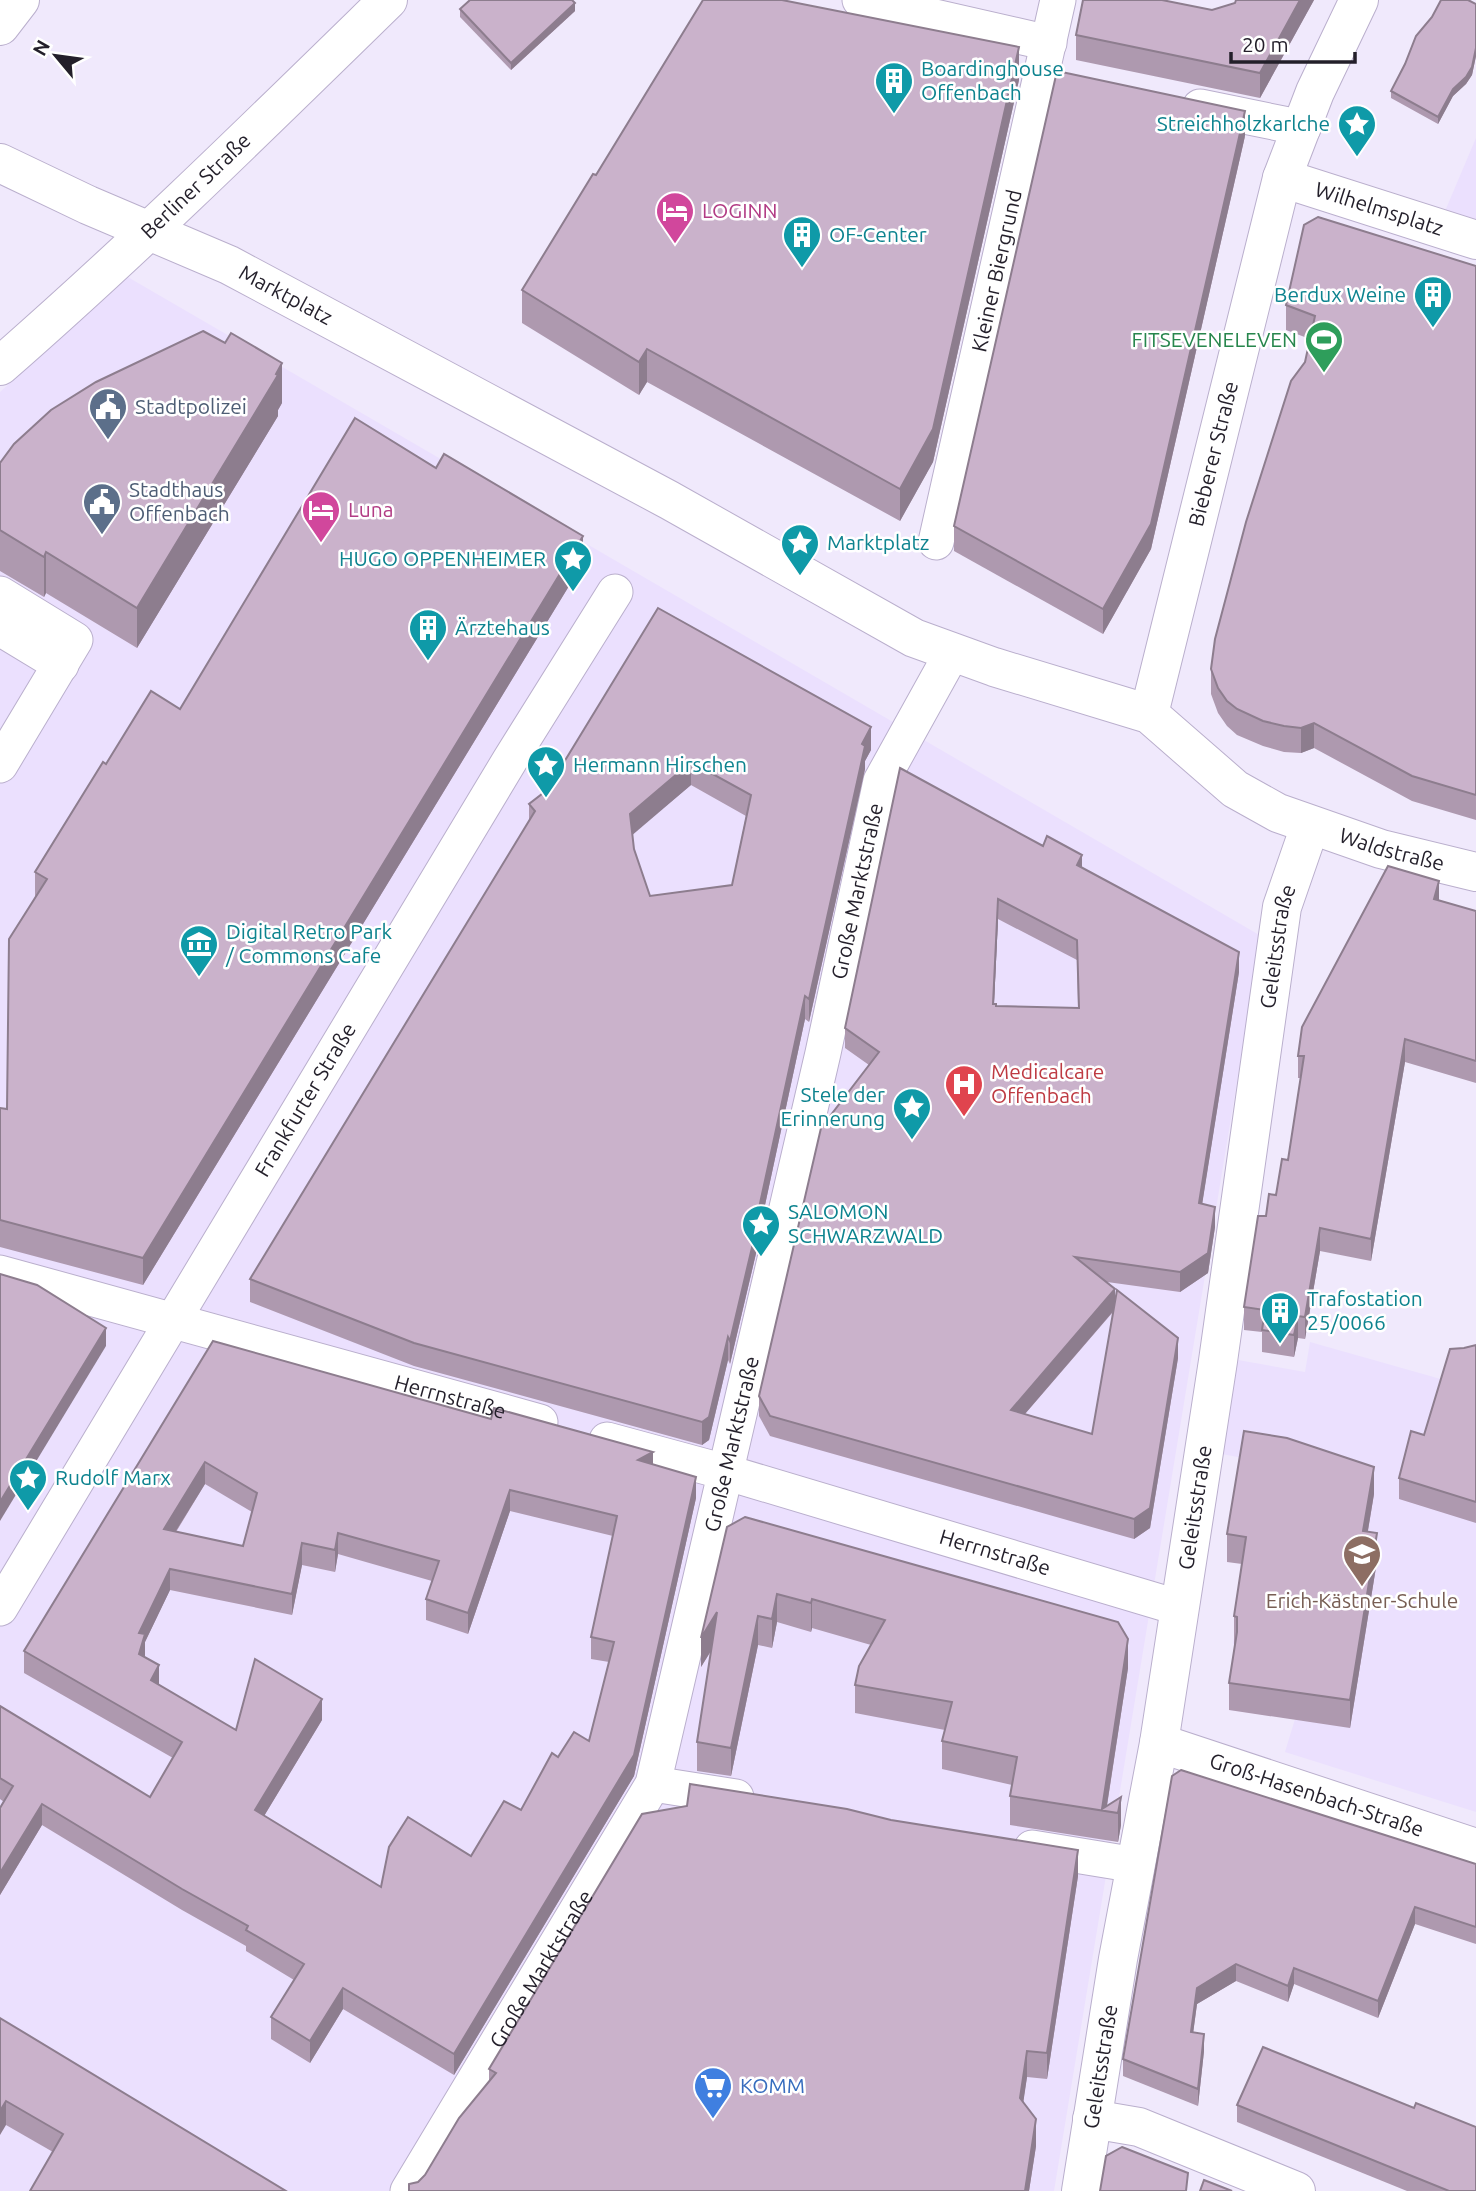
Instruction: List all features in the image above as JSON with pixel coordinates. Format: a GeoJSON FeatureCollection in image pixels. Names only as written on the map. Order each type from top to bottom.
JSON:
{"type":"FeatureCollection","features":[{"type":"Feature","properties":{"kind":"street"},"geometry":{"type":"LineString","coordinates":[[0,26],[20,0]]}},
{"type":"Feature","properties":{"kind":"street","name":"Berliner Straße"},"geometry":{"type":"LineString","coordinates":[[0,366],[73,302],[388,0]]}},
{"type":"Feature","properties":{"kind":"street"},"geometry":{"type":"LineString","coordinates":[[860,0],[1054,65]]}},
{"type":"Feature","properties":{"kind":"street","name":"Kleiner Biergrund"},"geometry":{"type":"LineString","coordinates":[[936,542],[1054,65],[1058,0]]}},
{"type":"Feature","properties":{"kind":"street","name":"Bieberer Straße"},"geometry":{"type":"LineString","coordinates":[[1149,714],[1282,178],[1315,92],[1359,0]]}},
{"type":"Feature","properties":{"kind":"street"},"geometry":{"type":"LineString","coordinates":[[1166,100],[1303,128]]}},
{"type":"Feature","properties":{"kind":"street","name":"Marktplatz"},"geometry":{"type":"LineString","coordinates":[[0,163],[88,205],[229,265],[669,500],[914,638],[953,653],[1149,714],[1235,789],[1278,813],[1310,825]]}},
{"type":"Feature","properties":{"kind":"street","name":"Wilhelmsplatz"},"geometry":{"type":"LineString","coordinates":[[1282,178],[1476,240]]}},
{"type":"Feature","properties":{"kind":"street","name":"Frankfurter Straße"},"geometry":{"type":"LineString","coordinates":[[0,1608],[510,760],[615,592]]}},
{"type":"Feature","properties":{"kind":"street"},"geometry":{"type":"LineString","coordinates":[[0,594],[75,640],[0,765]]}},
{"type":"Feature","properties":{"kind":"street"},"geometry":{"type":"LineString","coordinates":[[0,628],[61,665]]}},
{"type":"Feature","properties":{"kind":"street","name":"Große Marktstraße"},"geometry":{"type":"LineString","coordinates":[[408,2191],[653,1784],[823,1053],[881,781],[953,653]]}},
{"type":"Feature","properties":{"kind":"street","name":"Waldstraße"},"geometry":{"type":"LineString","coordinates":[[1310,825],[1381,849],[1476,872]]}},
{"type":"Feature","properties":{"kind":"street","name":"Geleitsstraße"},"geometry":{"type":"LineString","coordinates":[[1081,2191],[1128,1908],[1159,1743],[1222,1333],[1282,906],[1310,825]]}},
{"type":"Feature","properties":{"kind":"street","name":"Herrnstraße"},"geometry":{"type":"LineString","coordinates":[[0,1273],[725,1472],[1180,1608]]}},
{"type":"Feature","properties":{"kind":"street","name":"Groß-Hasenbach-Straße"},"geometry":{"type":"LineString","coordinates":[[1159,1743],[1476,1848]]}},
{"type":"Feature","properties":{"kind":"street"},"geometry":{"type":"LineString","coordinates":[[653,1784],[771,1803]]}},
{"type":"Feature","properties":{"kind":"street"},"geometry":{"type":"LineString","coordinates":[[1006,1844],[1136,1865]]}},
{"type":"Feature","properties":{"kind":"street"},"geometry":{"type":"LineString","coordinates":[[1092,2119],[1139,2127],[1296,2191]]}},
{"type":"Feature","properties":{"kind":"shaded area"},"geometry":{"type":"Polygon","coordinates":[[[1476,138],[1476,234],[1440,223],[1476,138]]]}},
{"type":"Feature","properties":{"kind":"shaded area"},"geometry":{"type":"Polygon","coordinates":[[[126,276],[1261,936],[1054,2191],[0,2191],[0,392],[126,276]]]}},
{"type":"Feature","properties":{"kind":"shaded area","name":"Erich-Kästner-Schule"},"geometry":{"type":"Polygon","coordinates":[[[1310,1342],[1476,1389],[1476,1812],[1285,1752],[1295,1719],[1229,1710],[1237,1645],[1233,1644],[1236,1625],[1241,1625],[1243,1458],[1222,1454],[1238,1360],[1305,1372],[1310,1342]]]}},
{"type":"Feature","properties":{"kind":"building"},"geometry":{"type":"Polygon","coordinates":[[[470,0],[572,0],[575,3],[511,63],[460,9],[470,0]]]}},
{"type":"Feature","properties":{"kind":"building"},"geometry":{"type":"Polygon","coordinates":[[[703,0],[782,0],[1019,47],[933,429],[900,489],[647,349],[639,362],[522,290],[703,0]]]}},
{"type":"Feature","properties":{"kind":"building"},"geometry":{"type":"Polygon","coordinates":[[[1083,0],[1162,0],[1212,10],[1235,3],[1236,0],[1300,0],[1260,73],[1076,35],[1083,0]]]}},
{"type":"Feature","properties":{"kind":"building"},"geometry":{"type":"Polygon","coordinates":[[[1441,0],[1468,0],[1476,4],[1476,48],[1472,67],[1453,89],[1438,117],[1391,91],[1416,36],[1432,17],[1441,0]]]}},
{"type":"Feature","properties":{"kind":"building"},"geometry":{"type":"Polygon","coordinates":[[[1057,71],[1245,111],[1151,524],[1103,609],[954,526],[1057,71]]]}},
{"type":"Feature","properties":{"kind":"building"},"geometry":{"type":"Polygon","coordinates":[[[1318,217],[1476,266],[1476,795],[1412,776],[1314,723],[1301,728],[1284,726],[1263,721],[1237,709],[1218,688],[1211,669],[1215,639],[1246,522],[1291,381],[1305,362],[1315,316],[1286,305],[1304,225],[1318,217]]]}},
{"type":"Feature","properties":{"kind":"building","name":"Stadthaus Offenbach"},"geometry":{"type":"Polygon","coordinates":[[[203,331],[225,343],[231,333],[282,363],[276,374],[278,375],[137,608],[46,552],[44,557],[0,530],[0,463],[14,444],[51,410],[96,382],[203,331]]]}},
{"type":"Feature","properties":{"kind":"building"},"geometry":{"type":"Polygon","coordinates":[[[355,418],[436,468],[444,454],[583,536],[143,1258],[0,1220],[0,1108],[7,1109],[9,939],[47,879],[35,872],[103,762],[106,764],[151,691],[180,709],[355,418]]]}},
{"type":"Feature","properties":{"kind":"building"},"geometry":{"type":"Polygon","coordinates":[[[658,608],[871,727],[862,744],[865,746],[809,999],[805,996],[759,1208],[762,1205],[730,1341],[728,1337],[709,1417],[702,1422],[414,1343],[250,1279],[535,811],[529,804],[547,790],[658,608]],[[691,762],[630,814],[634,849],[650,896],[732,885],[751,795],[691,762]]]}},
{"type":"Feature","properties":{"kind":"building"},"geometry":{"type":"Polygon","coordinates":[[[900,768],[1043,846],[1047,836],[1082,855],[1077,865],[1239,952],[1199,1203],[1215,1207],[1208,1253],[1180,1272],[1075,1257],[1115,1289],[1011,1410],[1092,1434],[1117,1290],[1178,1338],[1150,1508],[1134,1519],[770,1416],[759,1396],[821,1128],[879,1052],[845,1028],[900,768]],[[998,899],[993,1004],[1079,1008],[1077,940],[998,899]]]}},
{"type":"Feature","properties":{"kind":"building"},"geometry":{"type":"Polygon","coordinates":[[[1388,866],[1439,881],[1434,899],[1476,911],[1476,1061],[1405,1039],[1371,1239],[1320,1228],[1305,1317],[1298,1316],[1294,1335],[1262,1330],[1265,1310],[1244,1307],[1258,1216],[1266,1216],[1269,1194],[1276,1195],[1282,1159],[1288,1160],[1304,1056],[1298,1056],[1302,1027],[1388,866]]]}},
{"type":"Feature","properties":{"kind":"building"},"geometry":{"type":"Polygon","coordinates":[[[0,1274],[37,1285],[106,1328],[0,1502],[0,1274]]]}},
{"type":"Feature","properties":{"kind":"building"},"geometry":{"type":"Polygon","coordinates":[[[213,1341],[491,1419],[494,1408],[653,1452],[638,1460],[696,1477],[634,1755],[454,2054],[343,1988],[310,2041],[271,2017],[304,1964],[246,1930],[248,1926],[42,1804],[0,1873],[0,1808],[13,1786],[0,1778],[0,1706],[150,1797],[182,1742],[24,1651],[213,1341]],[[205,1462],[164,1529],[243,1546],[257,1493],[205,1462]],[[510,1490],[468,1613],[426,1599],[439,1561],[338,1533],[335,1550],[302,1543],[292,1594],[170,1569],[139,1633],[145,1634],[139,1654],[159,1665],[151,1680],[236,1730],[255,1659],[322,1699],[255,1810],[381,1887],[389,1847],[408,1817],[471,1856],[504,1801],[521,1810],[552,1753],[558,1757],[574,1732],[589,1741],[614,1642],[591,1637],[617,1516],[510,1490]]]}},
{"type":"Feature","properties":{"kind":"building"},"geometry":{"type":"Polygon","coordinates":[[[1476,1345],[1476,1502],[1399,1478],[1411,1431],[1424,1435],[1450,1349],[1476,1345]]]}},
{"type":"Feature","properties":{"kind":"building"},"geometry":{"type":"Polygon","coordinates":[[[1244,1431],[1287,1438],[1374,1467],[1363,1531],[1377,1533],[1350,1700],[1229,1683],[1237,1632],[1237,1617],[1234,1616],[1246,1537],[1227,1534],[1244,1431]]]}},
{"type":"Feature","properties":{"kind":"building"},"geometry":{"type":"Polygon","coordinates":[[[745,1517],[1118,1622],[1128,1639],[1102,1809],[1121,1797],[1118,1813],[1010,1796],[1017,1757],[942,1741],[952,1702],[855,1685],[859,1666],[885,1620],[812,1599],[811,1603],[777,1594],[772,1619],[758,1616],[731,1748],[697,1742],[717,1612],[701,1638],[727,1527],[745,1517]]]}},
{"type":"Feature","properties":{"kind":"building"},"geometry":{"type":"Polygon","coordinates":[[[1181,1770],[1476,1864],[1476,1927],[1415,1907],[1378,2001],[1294,1968],[1288,1986],[1236,1964],[1197,1988],[1191,2032],[1204,2034],[1198,2089],[1123,2059],[1172,1776],[1181,1770]]]}},
{"type":"Feature","properties":{"kind":"building"},"geometry":{"type":"Polygon","coordinates":[[[690,1784],[1078,1850],[1047,2053],[1027,2051],[1020,2098],[1036,2119],[1025,2191],[409,2191],[409,2184],[418,2182],[425,2175],[459,2118],[496,2073],[489,2069],[642,1814],[687,1806],[690,1784]]]}},
{"type":"Feature","properties":{"kind":"building"},"geometry":{"type":"Polygon","coordinates":[[[0,2018],[286,2191],[30,2191],[63,2134],[6,2101],[0,2111],[0,2018]]]}},
{"type":"Feature","properties":{"kind":"building"},"geometry":{"type":"Polygon","coordinates":[[[1263,2047],[1414,2108],[1416,2103],[1476,2127],[1476,2191],[1449,2191],[1237,2105],[1263,2047]]]}},
{"type":"Feature","properties":{"kind":"building"},"geometry":{"type":"Polygon","coordinates":[[[1122,2147],[1188,2173],[1186,2191],[1100,2191],[1106,2156],[1122,2147]]]}},
{"type":"Feature","properties":{"kind":"building"},"geometry":{"type":"Polygon","coordinates":[[[1204,2180],[1232,2191],[1200,2191],[1204,2180]]]}},
{"type":"Feature","properties":{"kind":"place","name":"Boardinghouse Offenbach"},"geometry":{"type":"Point","coordinates":[894,115]}},
{"type":"Feature","properties":{"kind":"place","name":"Streichholzkarlche"},"geometry":{"type":"Point","coordinates":[1357,158]}},
{"type":"Feature","properties":{"kind":"place","name":"LOGINN"},"geometry":{"type":"Point","coordinates":[675,245]}},
{"type":"Feature","properties":{"kind":"place","name":"OF-Center"},"geometry":{"type":"Point","coordinates":[802,269]}},
{"type":"Feature","properties":{"kind":"place","name":"Berdux Weine"},"geometry":{"type":"Point","coordinates":[1433,329]}},
{"type":"Feature","properties":{"kind":"place","name":"FITSEVENELEVEN"},"geometry":{"type":"Point","coordinates":[1324,374]}},
{"type":"Feature","properties":{"kind":"place","name":"Stadtpolizei"},"geometry":{"type":"Point","coordinates":[108,441]}},
{"type":"Feature","properties":{"kind":"place","name":"Stadthaus Offenbach"},"geometry":{"type":"Point","coordinates":[102,536]}},
{"type":"Feature","properties":{"kind":"place","name":"Luna"},"geometry":{"type":"Point","coordinates":[321,544]}},
{"type":"Feature","properties":{"kind":"place","name":"Marktplatz"},"geometry":{"type":"Point","coordinates":[800,577]}},
{"type":"Feature","properties":{"kind":"place","name":"HUGO OPPENHEIMER"},"geometry":{"type":"Point","coordinates":[573,593]}},
{"type":"Feature","properties":{"kind":"place","name":"Ärztehaus"},"geometry":{"type":"Point","coordinates":[428,662]}},
{"type":"Feature","properties":{"kind":"place","name":"Hermann Hirschen"},"geometry":{"type":"Point","coordinates":[546,799]}},
{"type":"Feature","properties":{"kind":"place","name":"Digital Retro Park / Commons Cafe"},"geometry":{"type":"Point","coordinates":[199,978]}},
{"type":"Feature","properties":{"kind":"place","name":"Medicalcare Offenbach"},"geometry":{"type":"Point","coordinates":[964,1118]}},
{"type":"Feature","properties":{"kind":"place","name":"Stele der Erinnerung"},"geometry":{"type":"Point","coordinates":[912,1141]}},
{"type":"Feature","properties":{"kind":"place","name":"SALOMON SCHWARZWALD"},"geometry":{"type":"Point","coordinates":[761,1258]}},
{"type":"Feature","properties":{"kind":"place","name":"Trafostation 25/0066"},"geometry":{"type":"Point","coordinates":[1280,1345]}},
{"type":"Feature","properties":{"kind":"place","name":"Rudolf Marx"},"geometry":{"type":"Point","coordinates":[28,1512]}},
{"type":"Feature","properties":{"kind":"place","name":"Erich-Kästner-Schule"},"geometry":{"type":"Point","coordinates":[1362,1588]}},
{"type":"Feature","properties":{"kind":"place","name":"KOMM"},"geometry":{"type":"Point","coordinates":[713,2120]}}]}
